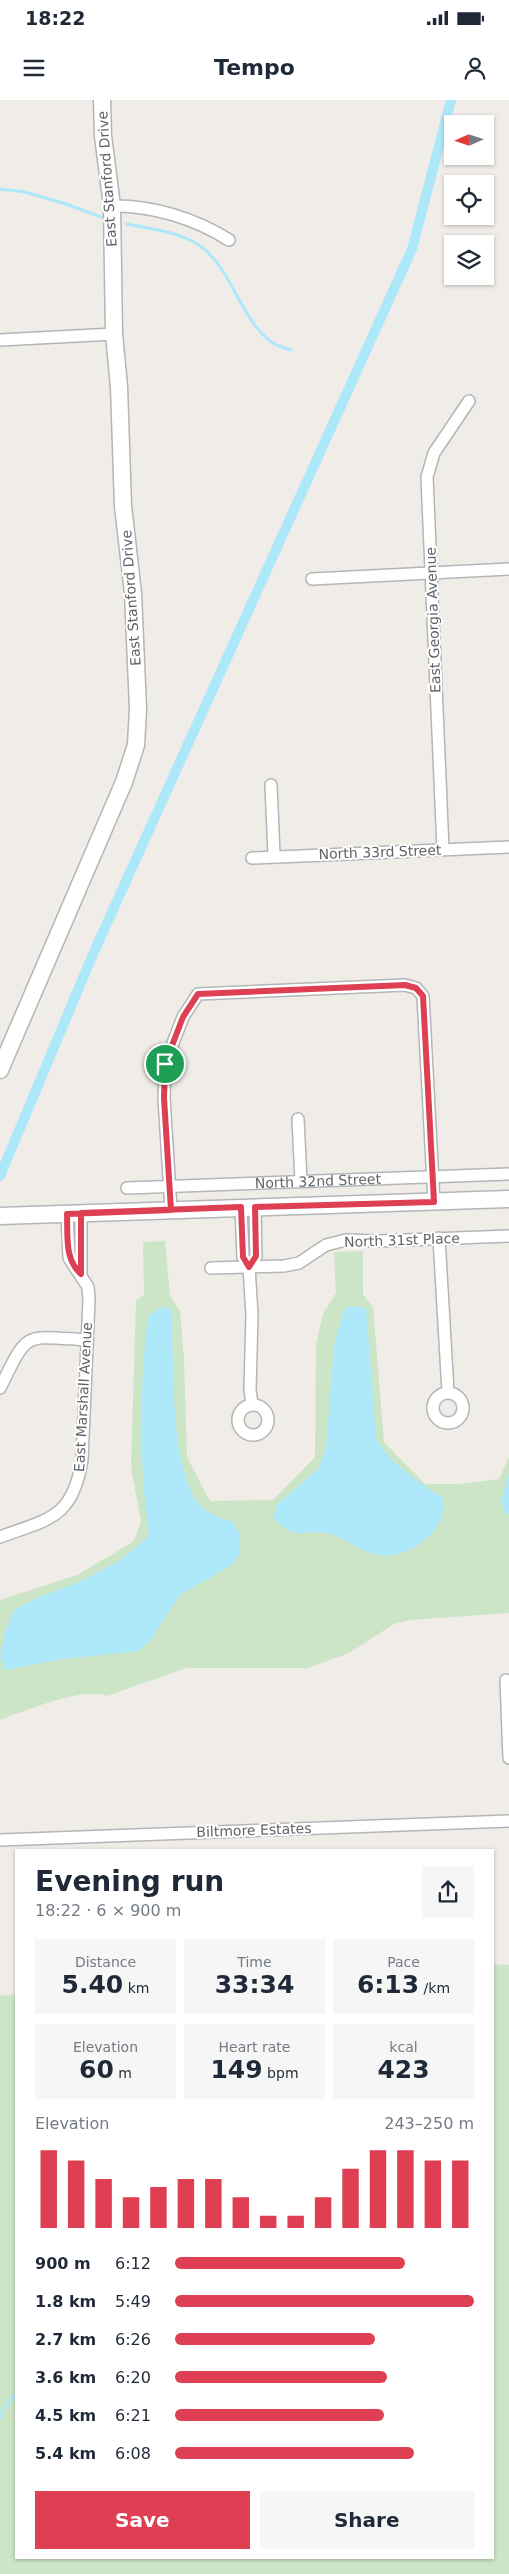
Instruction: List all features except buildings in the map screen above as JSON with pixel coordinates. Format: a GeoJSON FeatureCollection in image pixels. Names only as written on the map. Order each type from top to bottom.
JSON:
{"type":"FeatureCollection","features":[{"type":"Feature","properties":{"kind":"street","name":"East Stanford Drive"},"geometry":{"type":"LineString","coordinates":[[0,1070],[124,782],[136,744],[138,709],[133,593],[123,506],[119,388],[114,334],[112,206],[103,136],[102,100]]}},
{"type":"Feature","properties":{"kind":"street"},"geometry":{"type":"LineString","coordinates":[[112,206],[129,205],[206,225],[229,240]]}},
{"type":"Feature","properties":{"kind":"street"},"geometry":{"type":"LineString","coordinates":[[0,340],[114,334]]}},
{"type":"Feature","properties":{"kind":"street","name":"East Georgia Avenue"},"geometry":{"type":"LineString","coordinates":[[443,850],[427,477],[434,453],[469,401]]}},
{"type":"Feature","properties":{"kind":"street"},"geometry":{"type":"LineString","coordinates":[[312,579],[509,569]]}},
{"type":"Feature","properties":{"kind":"street"},"geometry":{"type":"LineString","coordinates":[[271,785],[274,855]]}},
{"type":"Feature","properties":{"kind":"street","name":"North 33rd Street"},"geometry":{"type":"LineString","coordinates":[[252,858],[274,855],[509,847]]}},
{"type":"Feature","properties":{"kind":"street"},"geometry":{"type":"LineString","coordinates":[[171,1210],[164,1098],[165,1064],[183,1017],[198,994],[405,985],[416,988],[423,996],[434,1202]]}},
{"type":"Feature","properties":{"kind":"street"},"geometry":{"type":"LineString","coordinates":[[298,1119],[301,1181]]}},
{"type":"Feature","properties":{"kind":"street","name":"North 32nd Street"},"geometry":{"type":"LineString","coordinates":[[127,1188],[509,1174]]}},
{"type":"Feature","properties":{"kind":"street","name":"North 32nd Street"},"geometry":{"type":"LineString","coordinates":[[6,1216],[509,1199]]}},
{"type":"Feature","properties":{"kind":"street"},"geometry":{"type":"LineString","coordinates":[[248,1207],[256,1244],[256,1256],[249,1267]]}},
{"type":"Feature","properties":{"kind":"street"},"geometry":{"type":"LineString","coordinates":[[248,1207],[242,1244],[243,1257],[249,1267],[252,1316],[250,1390],[252,1404]]}},
{"type":"Feature","properties":{"kind":"street","name":"East Marshall Avenue"},"geometry":{"type":"LineString","coordinates":[[0,1537],[47,1520],[62,1510],[74,1494],[82,1460],[89,1300],[88,1287],[81,1274],[74,1214]]}},
{"type":"Feature","properties":{"kind":"street","name":"North 31st Place"},"geometry":{"type":"LineString","coordinates":[[211,1268],[299,1263],[326,1245],[346,1240],[509,1236]]}},
{"type":"Feature","properties":{"kind":"street"},"geometry":{"type":"LineString","coordinates":[[439,1238],[448,1392]]}},
{"type":"Feature","properties":{"kind":"street"},"geometry":{"type":"LineString","coordinates":[[242,1244],[256,1244]]}},
{"type":"Feature","properties":{"kind":"street"},"geometry":{"type":"LineString","coordinates":[[0,1388],[20,1347],[29,1339],[38,1337],[87,1340]]}},
{"type":"Feature","properties":{"kind":"street"},"geometry":{"type":"LineString","coordinates":[[506,1680],[509,1758]]}},
{"type":"Feature","properties":{"kind":"street","name":"Biltmore Estates"},"geometry":{"type":"LineString","coordinates":[[0,1840],[509,1821]]}},
{"type":"Feature","properties":{"kind":"green space"},"geometry":{"type":"Polygon","coordinates":[[[165,1241],[170,1296],[180,1311],[184,1359],[187,1457],[211,1501],[273,1500],[315,1457],[316,1344],[323,1314],[336,1293],[334,1252],[363,1251],[363,1294],[373,1307],[384,1442],[425,1484],[459,1484],[499,1479],[509,1457],[509,1613],[410,1620],[394,1624],[349,1653],[308,1668],[186,1668],[107,1696],[84,1694],[70,1697],[0,1720],[0,1600],[77,1575],[133,1542],[141,1523],[131,1467],[136,1300],[144,1295],[143,1242],[165,1241]]]}},
{"type":"Feature","properties":{"kind":"green space"},"geometry":{"type":"Polygon","coordinates":[[[494,1964],[509,1965],[509,2574],[0,2574],[0,1996],[15,1994],[15,2559],[494,2559],[494,1964]]]}},
{"type":"Feature","properties":{"kind":"water"},"geometry":{"type":"Polygon","coordinates":[[[349,1306],[366,1308],[376,1437],[380,1445],[395,1462],[415,1479],[443,1498],[443,1510],[440,1521],[433,1532],[413,1548],[389,1556],[371,1553],[331,1534],[321,1532],[295,1533],[289,1531],[273,1517],[277,1505],[319,1468],[326,1448],[334,1346],[344,1309],[349,1306]]]}},
{"type":"Feature","properties":{"kind":"water"},"geometry":{"type":"Polygon","coordinates":[[[162,1307],[172,1310],[173,1383],[177,1437],[188,1484],[200,1506],[213,1515],[233,1522],[240,1534],[240,1553],[232,1565],[180,1595],[149,1642],[138,1651],[64,1659],[5,1670],[0,1656],[5,1632],[15,1609],[37,1598],[79,1582],[121,1560],[149,1536],[143,1480],[141,1426],[143,1372],[148,1316],[162,1307]]]}},
{"type":"Feature","properties":{"kind":"water"},"geometry":{"type":"Polygon","coordinates":[[[509,1474],[509,1515],[505,1513],[501,1502],[509,1474]]]}},
{"type":"Feature","properties":{"kind":"waterway"},"geometry":{"type":"LineString","coordinates":[[0,1176],[93,954],[412,249],[451,100]]}},
{"type":"Feature","properties":{"kind":"waterway"},"geometry":{"type":"LineString","coordinates":[[0,189],[25,192],[101,217]]}},
{"type":"Feature","properties":{"kind":"waterway"},"geometry":{"type":"LineString","coordinates":[[127,224],[186,238],[203,248],[222,270],[251,320],[260,331],[272,342],[291,350]]}},
{"type":"Feature","properties":{"kind":"waterway"},"geometry":{"type":"LineString","coordinates":[[0,2418],[5,2406],[14,2395]]}},
{"type":"Feature","properties":{"kind":"route"},"geometry":{"type":"LineString","coordinates":[[165,1064],[164,1098],[171,1210],[101,1212],[67,1214],[69,1258],[74,1268],[81,1274],[82,1266],[81,1213],[171,1210],[241,1207],[243,1257],[249,1267],[256,1256],[255,1207],[434,1202],[423,996],[416,988],[405,985],[212,991],[198,994],[190,1003],[183,1017],[165,1064]]}}]}
